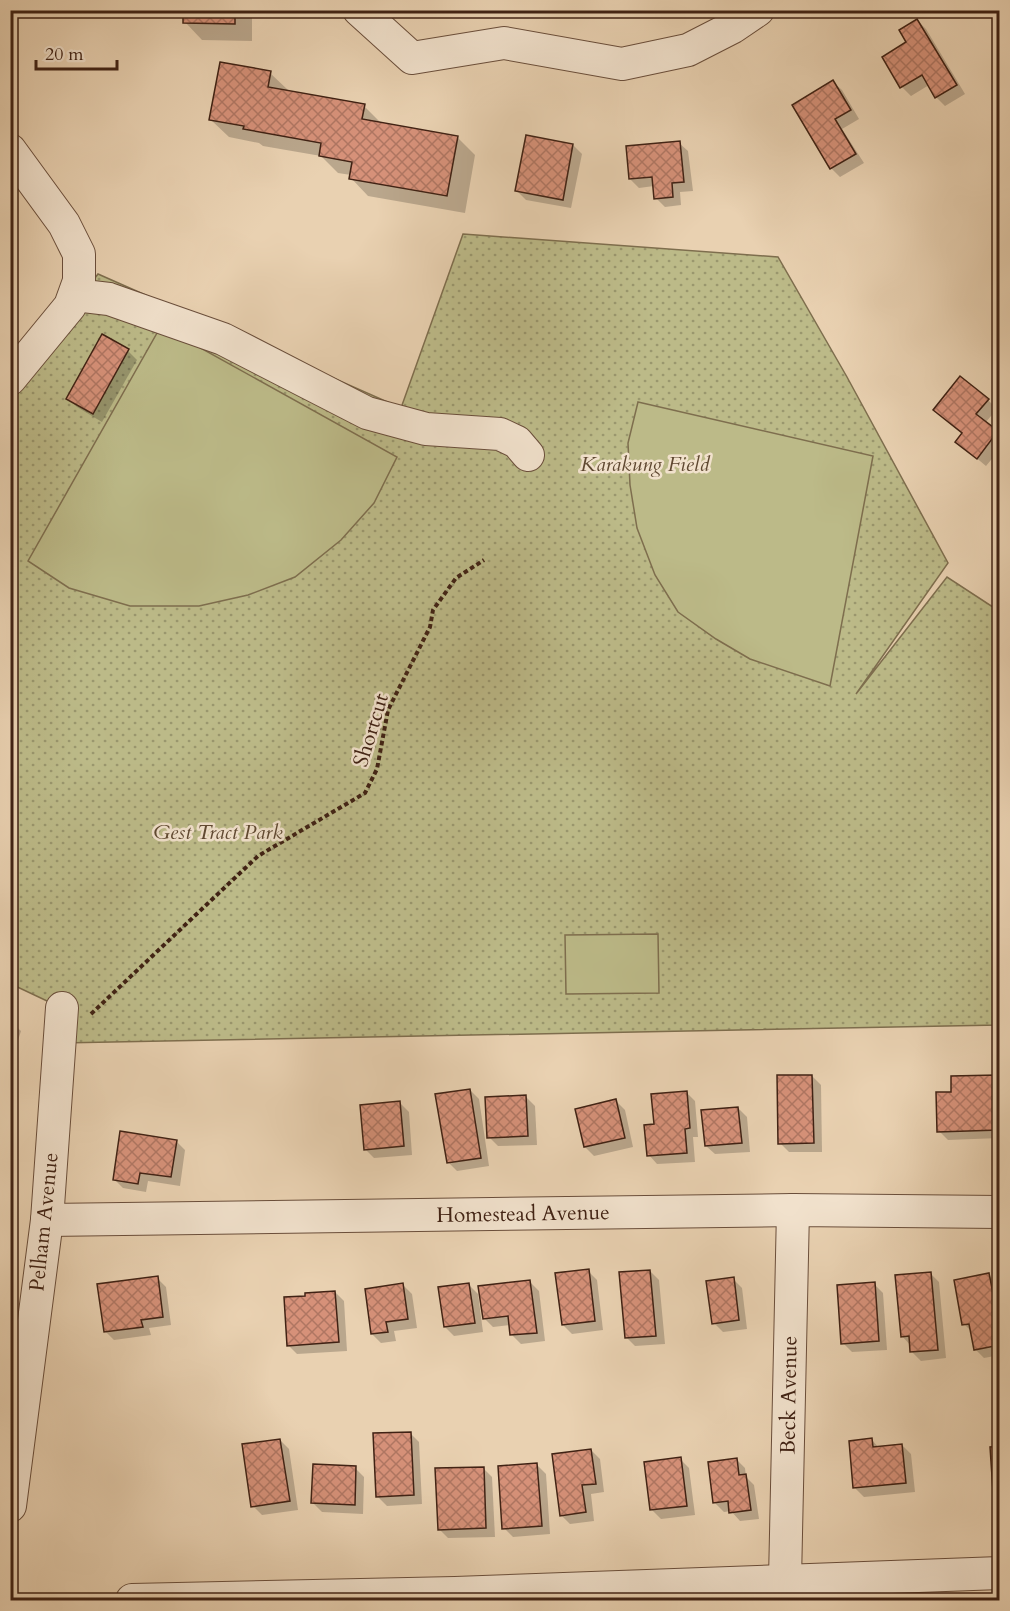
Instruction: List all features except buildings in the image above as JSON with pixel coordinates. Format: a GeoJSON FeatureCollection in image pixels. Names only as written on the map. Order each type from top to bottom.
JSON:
{"type":"FeatureCollection","features":[{"type":"Feature","properties":{"kind":"street"},"geometry":{"type":"LineString","coordinates":[[359,10],[412,58],[504,43],[622,64],[688,50],[733,27],[758,10]]}},
{"type":"Feature","properties":{"kind":"street"},"geometry":{"type":"LineString","coordinates":[[10,150],[64,224],[79,254],[79,281],[70,306],[10,379]]}},
{"type":"Feature","properties":{"kind":"street"},"geometry":{"type":"LineString","coordinates":[[75,295],[110,299],[223,339],[367,412],[426,429],[500,434],[517,442],[528,455]]}},
{"type":"Feature","properties":{"kind":"street","name":"Pelham Avenue"},"geometry":{"type":"LineString","coordinates":[[10,1506],[47,1220],[62,1008]]}},
{"type":"Feature","properties":{"kind":"street","name":"Homestead Avenue"},"geometry":{"type":"LineString","coordinates":[[47,1220],[793,1210],[999,1212]]}},
{"type":"Feature","properties":{"kind":"street","name":"Beck Avenue"},"geometry":{"type":"LineString","coordinates":[[785,1580],[793,1210]]}},
{"type":"Feature","properties":{"kind":"street"},"geometry":{"type":"LineString","coordinates":[[132,1600],[456,1597],[785,1580],[999,1573]]}},
{"type":"Feature","properties":{"kind":"path","name":"Shortcut"},"geometry":{"type":"LineString","coordinates":[[60,1043],[258,856],[365,793],[377,769],[388,710],[430,627],[433,610],[456,578],[484,560]]}},
{"type":"Feature","properties":{"kind":"green space"},"geometry":{"type":"Polygon","coordinates":[[[463,234],[778,257],[847,377],[948,563],[856,694],[947,577],[999,611],[999,1025],[60,1043],[62,1008],[11,984],[10,389],[98,274],[401,408],[463,234]]]}},
{"type":"Feature","properties":{"kind":"green space"},"geometry":{"type":"Polygon","coordinates":[[[161,326],[397,457],[374,503],[341,540],[295,577],[248,595],[199,606],[130,606],[69,588],[28,561],[161,326]]]}},
{"type":"Feature","properties":{"kind":"green space","name":"Karakung Field"},"geometry":{"type":"Polygon","coordinates":[[[638,402],[873,456],[830,686],[750,659],[716,639],[678,612],[655,575],[637,528],[630,485],[628,443],[638,402]]]}},
{"type":"Feature","properties":{"kind":"green space"},"geometry":{"type":"Polygon","coordinates":[[[658,934],[659,993],[566,994],[565,935],[658,934]]]}},
{"type":"Feature","properties":{"kind":"park label","name":"Gest Tract Park"},"geometry":{"type":"Point","coordinates":[218,832]}}]}
